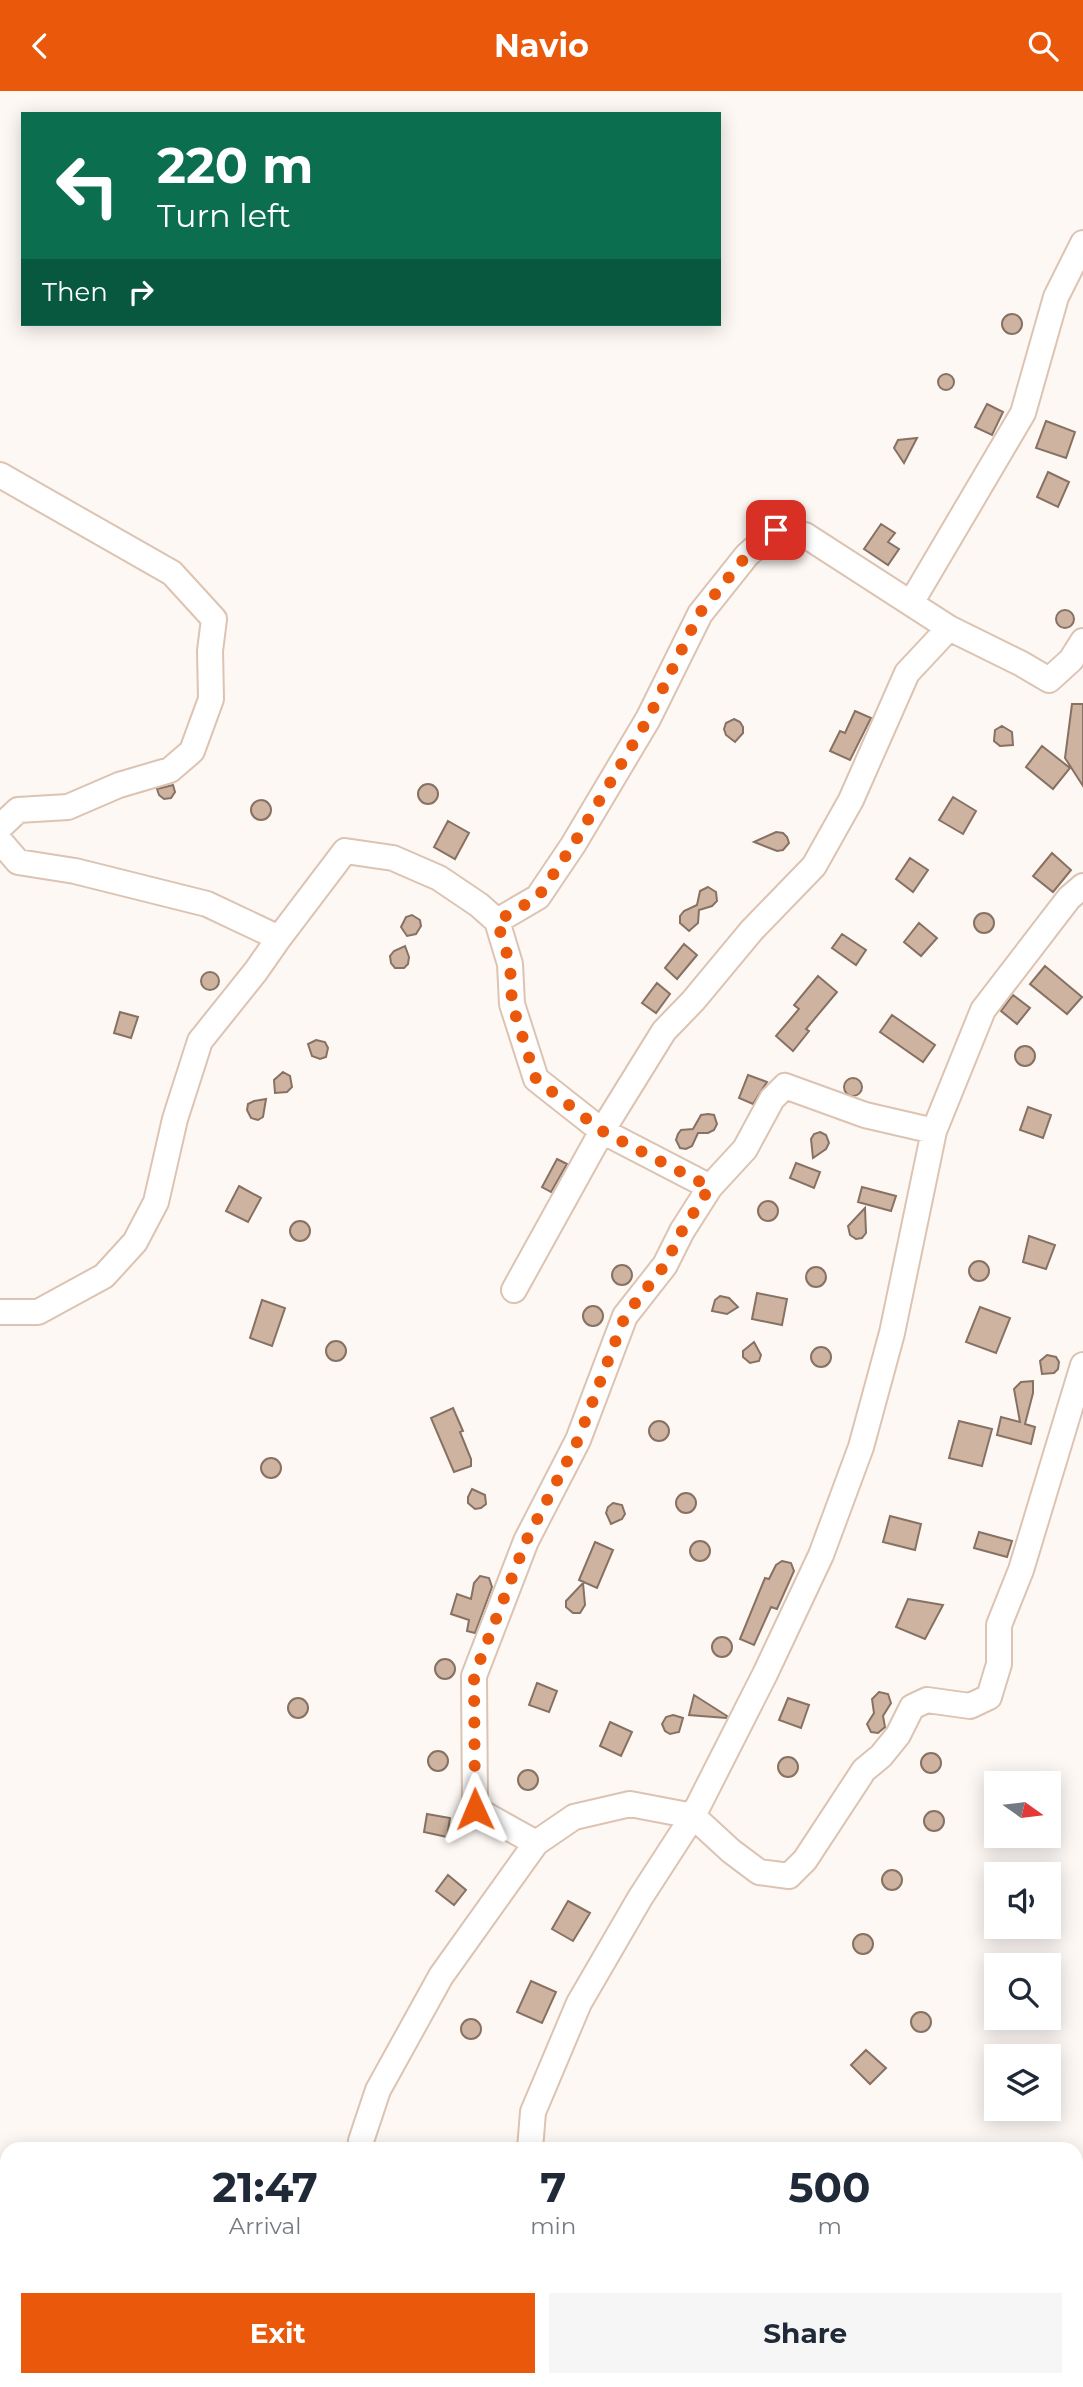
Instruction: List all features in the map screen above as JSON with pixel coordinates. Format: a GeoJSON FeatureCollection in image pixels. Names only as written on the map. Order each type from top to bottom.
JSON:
{"type":"FeatureCollection","features":[{"type":"Feature","properties":{"kind":"street"},"geometry":{"type":"LineString","coordinates":[[911,603],[1023,413],[1056,297],[1083,243]]}},
{"type":"Feature","properties":{"kind":"street"},"geometry":{"type":"LineString","coordinates":[[0,475],[172,573],[214,619],[210,651],[211,699],[192,751],[170,770],[119,785],[68,807],[18,810],[0,827]]}},
{"type":"Feature","properties":{"kind":"street"},"geometry":{"type":"LineString","coordinates":[[497,921],[538,897],[573,845],[648,719],[699,614],[747,555],[776,530],[805,535],[949,628],[1049,680],[1071,660],[1083,642]]}},
{"type":"Feature","properties":{"kind":"street"},"geometry":{"type":"LineString","coordinates":[[514,1290],[602,1131],[664,1031],[693,1001],[752,930],[814,866],[850,800],[907,673],[949,628]]}},
{"type":"Feature","properties":{"kind":"street"},"geometry":{"type":"LineString","coordinates":[[0,841],[18,862],[75,871],[206,905],[279,939]]}},
{"type":"Feature","properties":{"kind":"street"},"geometry":{"type":"LineString","coordinates":[[0,1311],[38,1312],[104,1276],[135,1242],[156,1202],[175,1119],[200,1041],[345,851],[393,858],[439,878],[479,905],[497,921],[510,964],[512,1004],[536,1079],[602,1131],[710,1187]]}},
{"type":"Feature","properties":{"kind":"street"},"geometry":{"type":"LineString","coordinates":[[531,2142],[533,2112],[579,2003],[640,1898],[693,1816],[765,1674],[821,1555],[861,1447],[892,1333],[934,1131],[983,1010],[1069,898],[1083,886]]}},
{"type":"Feature","properties":{"kind":"street"},"geometry":{"type":"LineString","coordinates":[[537,1843],[475,1809],[474,1676],[526,1541],[578,1440],[625,1316],[665,1265],[682,1231],[710,1187],[745,1149],[772,1099],[785,1086],[865,1115],[934,1131]]}},
{"type":"Feature","properties":{"kind":"street"},"geometry":{"type":"LineString","coordinates":[[361,2142],[378,2090],[442,1976],[537,1843],[574,1817],[630,1804],[693,1816],[731,1851],[759,1872],[789,1876],[805,1860],[864,1770],[898,1735],[912,1707],[927,1700],[970,1706],[989,1697],[999,1664],[999,1625],[1021,1570],[1083,1365]]}},
{"type":"Feature","properties":{"kind":"building"},"geometry":{"type":"Polygon","coordinates":[[[1012,314],[1019,317],[1022,324],[1019,331],[1012,334],[1005,331],[1002,324],[1005,317],[1012,314]]]}},
{"type":"Feature","properties":{"kind":"building"},"geometry":{"type":"Polygon","coordinates":[[[943,374],[949,374],[954,382],[952,388],[943,390],[938,385],[938,379],[943,374]]]}},
{"type":"Feature","properties":{"kind":"building"},"geometry":{"type":"Polygon","coordinates":[[[987,404],[1003,412],[992,435],[975,427],[987,404]]]}},
{"type":"Feature","properties":{"kind":"building"},"geometry":{"type":"Polygon","coordinates":[[[1046,421],[1075,432],[1066,458],[1036,448],[1046,421]]]}},
{"type":"Feature","properties":{"kind":"building"},"geometry":{"type":"Polygon","coordinates":[[[917,438],[904,463],[894,448],[898,440],[917,438]]]}},
{"type":"Feature","properties":{"kind":"building"},"geometry":{"type":"Polygon","coordinates":[[[1048,472],[1069,482],[1058,507],[1037,497],[1048,472]]]}},
{"type":"Feature","properties":{"kind":"building"},"geometry":{"type":"Polygon","coordinates":[[[881,524],[895,533],[888,542],[899,549],[888,565],[864,549],[881,524]]]}},
{"type":"Feature","properties":{"kind":"building"},"geometry":{"type":"Polygon","coordinates":[[[1061,610],[1069,610],[1074,619],[1072,626],[1061,628],[1056,623],[1056,615],[1061,610]]]}},
{"type":"Feature","properties":{"kind":"building"},"geometry":{"type":"Polygon","coordinates":[[[1072,704],[1083,704],[1083,786],[1065,758],[1072,704]]]}},
{"type":"Feature","properties":{"kind":"building"},"geometry":{"type":"Polygon","coordinates":[[[855,711],[871,718],[850,760],[830,751],[840,731],[845,733],[855,711]]]}},
{"type":"Feature","properties":{"kind":"building"},"geometry":{"type":"Polygon","coordinates":[[[734,719],[743,727],[743,733],[735,742],[726,735],[724,729],[726,723],[734,719]]]}},
{"type":"Feature","properties":{"kind":"building"},"geometry":{"type":"Polygon","coordinates":[[[1002,726],[1012,732],[1013,745],[1000,746],[994,741],[995,730],[1002,726]]]}},
{"type":"Feature","properties":{"kind":"building"},"geometry":{"type":"Polygon","coordinates":[[[1042,746],[1070,768],[1053,789],[1026,767],[1042,746]]]}},
{"type":"Feature","properties":{"kind":"building"},"geometry":{"type":"Polygon","coordinates":[[[428,784],[435,787],[438,794],[435,801],[428,804],[421,801],[418,794],[421,787],[428,784]]]}},
{"type":"Feature","properties":{"kind":"building"},"geometry":{"type":"Polygon","coordinates":[[[173,785],[175,792],[171,798],[164,799],[159,795],[157,789],[173,785]]]}},
{"type":"Feature","properties":{"kind":"building"},"geometry":{"type":"Polygon","coordinates":[[[953,797],[976,811],[963,834],[939,820],[953,797]]]}},
{"type":"Feature","properties":{"kind":"building"},"geometry":{"type":"Polygon","coordinates":[[[261,800],[268,803],[271,810],[268,817],[261,820],[254,817],[251,810],[254,803],[261,800]]]}},
{"type":"Feature","properties":{"kind":"building"},"geometry":{"type":"Polygon","coordinates":[[[448,821],[469,833],[455,859],[434,847],[448,821]]]}},
{"type":"Feature","properties":{"kind":"building"},"geometry":{"type":"Polygon","coordinates":[[[776,832],[787,837],[789,843],[783,850],[777,851],[754,842],[776,832]]]}},
{"type":"Feature","properties":{"kind":"building"},"geometry":{"type":"Polygon","coordinates":[[[1052,853],[1071,870],[1053,892],[1033,876],[1052,853]]]}},
{"type":"Feature","properties":{"kind":"building"},"geometry":{"type":"Polygon","coordinates":[[[910,858],[928,870],[913,892],[896,879],[910,858]]]}},
{"type":"Feature","properties":{"kind":"building"},"geometry":{"type":"Polygon","coordinates":[[[708,887],[716,892],[717,901],[712,906],[699,910],[698,923],[689,931],[680,923],[680,916],[697,905],[700,891],[708,887]]]}},
{"type":"Feature","properties":{"kind":"building"},"geometry":{"type":"Polygon","coordinates":[[[984,913],[991,916],[994,923],[991,930],[984,933],[977,930],[974,923],[977,916],[984,913]]]}},
{"type":"Feature","properties":{"kind":"building"},"geometry":{"type":"Polygon","coordinates":[[[412,915],[420,920],[421,926],[416,934],[407,936],[401,927],[406,917],[412,915]]]}},
{"type":"Feature","properties":{"kind":"building"},"geometry":{"type":"Polygon","coordinates":[[[919,923],[937,938],[921,956],[904,942],[919,923]]]}},
{"type":"Feature","properties":{"kind":"building"},"geometry":{"type":"Polygon","coordinates":[[[842,934],[866,950],[856,965],[832,948],[842,934]]]}},
{"type":"Feature","properties":{"kind":"building"},"geometry":{"type":"Polygon","coordinates":[[[684,944],[697,955],[677,979],[665,968],[684,944]]]}},
{"type":"Feature","properties":{"kind":"building"},"geometry":{"type":"Polygon","coordinates":[[[405,946],[409,957],[408,964],[404,968],[395,968],[390,956],[405,946]]]}},
{"type":"Feature","properties":{"kind":"building"},"geometry":{"type":"Polygon","coordinates":[[[1045,966],[1082,997],[1067,1014],[1030,984],[1045,966]]]}},
{"type":"Feature","properties":{"kind":"building"},"geometry":{"type":"Polygon","coordinates":[[[210,972],[216,975],[219,981],[216,987],[210,990],[204,987],[201,981],[204,975],[210,972]]]}},
{"type":"Feature","properties":{"kind":"building"},"geometry":{"type":"Polygon","coordinates":[[[818,976],[837,992],[806,1029],[809,1031],[793,1051],[776,1036],[799,1009],[794,1005],[818,976]]]}},
{"type":"Feature","properties":{"kind":"building"},"geometry":{"type":"Polygon","coordinates":[[[657,983],[670,994],[656,1013],[642,1003],[657,983]]]}},
{"type":"Feature","properties":{"kind":"building"},"geometry":{"type":"Polygon","coordinates":[[[1013,995],[1030,1008],[1017,1024],[1001,1011],[1013,995]]]}},
{"type":"Feature","properties":{"kind":"building"},"geometry":{"type":"Polygon","coordinates":[[[120,1012],[138,1017],[131,1038],[114,1033],[120,1012]]]}},
{"type":"Feature","properties":{"kind":"building"},"geometry":{"type":"Polygon","coordinates":[[[892,1015],[935,1045],[923,1062],[880,1032],[892,1015]]]}},
{"type":"Feature","properties":{"kind":"building"},"geometry":{"type":"Polygon","coordinates":[[[316,1040],[325,1042],[328,1048],[326,1057],[320,1059],[312,1056],[308,1044],[316,1040]]]}},
{"type":"Feature","properties":{"kind":"building"},"geometry":{"type":"Polygon","coordinates":[[[1025,1046],[1032,1049],[1035,1056],[1032,1063],[1025,1066],[1018,1063],[1015,1056],[1018,1049],[1025,1046]]]}},
{"type":"Feature","properties":{"kind":"building"},"geometry":{"type":"Polygon","coordinates":[[[283,1072],[290,1076],[292,1087],[287,1092],[275,1093],[274,1080],[283,1072]]]}},
{"type":"Feature","properties":{"kind":"building"},"geometry":{"type":"Polygon","coordinates":[[[748,1075],[767,1082],[753,1104],[739,1098],[748,1075]]]}},
{"type":"Feature","properties":{"kind":"building"},"geometry":{"type":"Polygon","coordinates":[[[853,1078],[859,1081],[862,1087],[859,1093],[853,1096],[847,1093],[844,1087],[847,1081],[853,1078]]]}},
{"type":"Feature","properties":{"kind":"building"},"geometry":{"type":"Polygon","coordinates":[[[266,1099],[263,1117],[258,1120],[251,1118],[247,1110],[248,1104],[266,1099]]]}},
{"type":"Feature","properties":{"kind":"building"},"geometry":{"type":"Polygon","coordinates":[[[1028,1107],[1051,1115],[1043,1138],[1020,1130],[1028,1107]]]}},
{"type":"Feature","properties":{"kind":"building"},"geometry":{"type":"Polygon","coordinates":[[[701,1115],[714,1115],[717,1124],[714,1130],[698,1133],[692,1146],[680,1148],[676,1140],[681,1130],[693,1129],[701,1115]]]}},
{"type":"Feature","properties":{"kind":"building"},"geometry":{"type":"Polygon","coordinates":[[[820,1132],[826,1135],[829,1143],[826,1149],[813,1158],[811,1139],[814,1134],[820,1132]]]}},
{"type":"Feature","properties":{"kind":"building"},"geometry":{"type":"Polygon","coordinates":[[[557,1159],[567,1164],[551,1192],[542,1187],[557,1159]]]}},
{"type":"Feature","properties":{"kind":"building"},"geometry":{"type":"Polygon","coordinates":[[[796,1163],[820,1172],[814,1188],[790,1178],[796,1163]]]}},
{"type":"Feature","properties":{"kind":"building"},"geometry":{"type":"Polygon","coordinates":[[[239,1186],[261,1198],[248,1222],[226,1211],[239,1186]]]}},
{"type":"Feature","properties":{"kind":"building"},"geometry":{"type":"Polygon","coordinates":[[[862,1187],[896,1196],[891,1211],[858,1202],[862,1187]]]}},
{"type":"Feature","properties":{"kind":"building"},"geometry":{"type":"Polygon","coordinates":[[[768,1201],[775,1204],[778,1211],[775,1218],[768,1221],[761,1218],[758,1211],[761,1204],[768,1201]]]}},
{"type":"Feature","properties":{"kind":"building"},"geometry":{"type":"Polygon","coordinates":[[[865,1208],[866,1233],[862,1238],[856,1239],[850,1235],[848,1226],[865,1208]]]}},
{"type":"Feature","properties":{"kind":"building"},"geometry":{"type":"Polygon","coordinates":[[[300,1221],[307,1224],[310,1231],[307,1238],[300,1241],[293,1238],[290,1231],[293,1224],[300,1221]]]}},
{"type":"Feature","properties":{"kind":"building"},"geometry":{"type":"Polygon","coordinates":[[[1029,1236],[1055,1245],[1046,1269],[1023,1262],[1029,1236]]]}},
{"type":"Feature","properties":{"kind":"building"},"geometry":{"type":"Polygon","coordinates":[[[979,1261],[986,1264],[989,1271],[986,1278],[979,1281],[972,1278],[969,1271],[972,1264],[979,1261]]]}},
{"type":"Feature","properties":{"kind":"building"},"geometry":{"type":"Polygon","coordinates":[[[622,1265],[629,1268],[632,1275],[629,1282],[622,1285],[615,1282],[612,1275],[615,1268],[622,1265]]]}},
{"type":"Feature","properties":{"kind":"building"},"geometry":{"type":"Polygon","coordinates":[[[816,1267],[823,1270],[826,1277],[823,1284],[816,1287],[809,1284],[806,1277],[809,1270],[816,1267]]]}},
{"type":"Feature","properties":{"kind":"building"},"geometry":{"type":"Polygon","coordinates":[[[757,1293],[787,1299],[782,1325],[752,1319],[757,1293]]]}},
{"type":"Feature","properties":{"kind":"building"},"geometry":{"type":"Polygon","coordinates":[[[720,1296],[729,1298],[738,1307],[727,1314],[712,1311],[715,1300],[720,1296]]]}},
{"type":"Feature","properties":{"kind":"building"},"geometry":{"type":"Polygon","coordinates":[[[262,1300],[285,1308],[272,1346],[250,1338],[262,1300]]]}},
{"type":"Feature","properties":{"kind":"building"},"geometry":{"type":"Polygon","coordinates":[[[593,1306],[600,1309],[603,1316],[600,1323],[593,1326],[586,1323],[583,1316],[586,1309],[593,1306]]]}},
{"type":"Feature","properties":{"kind":"building"},"geometry":{"type":"Polygon","coordinates":[[[980,1307],[1010,1318],[996,1353],[966,1342],[980,1307]]]}},
{"type":"Feature","properties":{"kind":"building"},"geometry":{"type":"Polygon","coordinates":[[[336,1341],[343,1344],[346,1351],[343,1358],[336,1361],[329,1358],[326,1351],[329,1344],[336,1341]]]}},
{"type":"Feature","properties":{"kind":"building"},"geometry":{"type":"Polygon","coordinates":[[[754,1342],[761,1355],[759,1361],[750,1363],[743,1357],[743,1351],[754,1342]]]}},
{"type":"Feature","properties":{"kind":"building"},"geometry":{"type":"Polygon","coordinates":[[[821,1347],[828,1350],[831,1357],[828,1364],[821,1367],[814,1364],[811,1357],[814,1350],[821,1347]]]}},
{"type":"Feature","properties":{"kind":"building"},"geometry":{"type":"Polygon","coordinates":[[[1047,1355],[1056,1357],[1059,1362],[1058,1369],[1054,1373],[1042,1374],[1040,1361],[1047,1355]]]}},
{"type":"Feature","properties":{"kind":"building"},"geometry":{"type":"Polygon","coordinates":[[[1033,1381],[1033,1393],[1025,1424],[1035,1427],[1031,1444],[997,1435],[1001,1417],[1020,1422],[1014,1389],[1021,1382],[1033,1381]]]}},
{"type":"Feature","properties":{"kind":"building"},"geometry":{"type":"Polygon","coordinates":[[[453,1408],[471,1459],[471,1466],[454,1472],[431,1418],[453,1408]]]}},
{"type":"Feature","properties":{"kind":"building"},"geometry":{"type":"Polygon","coordinates":[[[659,1421],[666,1424],[669,1431],[666,1438],[659,1441],[652,1438],[649,1431],[652,1424],[659,1421]]]}},
{"type":"Feature","properties":{"kind":"building"},"geometry":{"type":"Polygon","coordinates":[[[959,1421],[992,1429],[982,1466],[949,1458],[959,1421]]]}},
{"type":"Feature","properties":{"kind":"building"},"geometry":{"type":"Polygon","coordinates":[[[271,1458],[278,1461],[281,1468],[278,1475],[271,1478],[264,1475],[261,1468],[264,1461],[271,1458]]]}},
{"type":"Feature","properties":{"kind":"building"},"geometry":{"type":"Polygon","coordinates":[[[472,1489],[485,1495],[486,1504],[481,1508],[475,1509],[468,1503],[472,1489]]]}},
{"type":"Feature","properties":{"kind":"building"},"geometry":{"type":"Polygon","coordinates":[[[686,1493],[693,1496],[696,1503],[693,1510],[686,1513],[679,1510],[676,1503],[679,1496],[686,1493]]]}},
{"type":"Feature","properties":{"kind":"building"},"geometry":{"type":"Polygon","coordinates":[[[613,1503],[622,1505],[625,1514],[622,1519],[611,1524],[606,1513],[613,1503]]]}},
{"type":"Feature","properties":{"kind":"building"},"geometry":{"type":"Polygon","coordinates":[[[890,1516],[921,1524],[915,1550],[883,1542],[890,1516]]]}},
{"type":"Feature","properties":{"kind":"building"},"geometry":{"type":"Polygon","coordinates":[[[979,1532],[1012,1541],[1007,1557],[974,1548],[979,1532]]]}},
{"type":"Feature","properties":{"kind":"building"},"geometry":{"type":"Polygon","coordinates":[[[700,1541],[707,1544],[710,1551],[707,1558],[700,1561],[693,1558],[690,1551],[693,1544],[700,1541]]]}},
{"type":"Feature","properties":{"kind":"building"},"geometry":{"type":"Polygon","coordinates":[[[595,1542],[613,1550],[597,1588],[579,1580],[595,1542]]]}},
{"type":"Feature","properties":{"kind":"building"},"geometry":{"type":"Polygon","coordinates":[[[782,1561],[791,1563],[794,1571],[777,1609],[771,1607],[754,1645],[740,1639],[765,1578],[769,1579],[776,1565],[782,1561]]]}},
{"type":"Feature","properties":{"kind":"building"},"geometry":{"type":"Polygon","coordinates":[[[480,1576],[489,1578],[492,1587],[475,1633],[467,1631],[469,1620],[451,1614],[457,1594],[471,1599],[474,1583],[480,1576]]]}},
{"type":"Feature","properties":{"kind":"building"},"geometry":{"type":"Polygon","coordinates":[[[583,1583],[585,1605],[580,1613],[573,1613],[566,1607],[566,1601],[583,1583]]]}},
{"type":"Feature","properties":{"kind":"building"},"geometry":{"type":"Polygon","coordinates":[[[908,1599],[943,1605],[925,1639],[896,1627],[908,1599]]]}},
{"type":"Feature","properties":{"kind":"building"},"geometry":{"type":"Polygon","coordinates":[[[722,1637],[729,1640],[732,1647],[729,1654],[722,1657],[715,1654],[712,1647],[715,1640],[722,1637]]]}},
{"type":"Feature","properties":{"kind":"building"},"geometry":{"type":"Polygon","coordinates":[[[445,1659],[452,1662],[455,1669],[452,1676],[445,1679],[438,1676],[435,1669],[438,1662],[445,1659]]]}},
{"type":"Feature","properties":{"kind":"building"},"geometry":{"type":"Polygon","coordinates":[[[537,1683],[557,1691],[549,1712],[529,1705],[537,1683]]]}},
{"type":"Feature","properties":{"kind":"building"},"geometry":{"type":"Polygon","coordinates":[[[879,1692],[888,1694],[891,1703],[883,1716],[885,1727],[878,1733],[871,1732],[867,1724],[874,1713],[872,1699],[879,1692]]]}},
{"type":"Feature","properties":{"kind":"building"},"geometry":{"type":"Polygon","coordinates":[[[694,1695],[727,1716],[726,1718],[689,1715],[694,1695]]]}},
{"type":"Feature","properties":{"kind":"building"},"geometry":{"type":"Polygon","coordinates":[[[298,1698],[305,1701],[308,1708],[305,1715],[298,1718],[291,1715],[288,1708],[291,1701],[298,1698]]]}},
{"type":"Feature","properties":{"kind":"building"},"geometry":{"type":"Polygon","coordinates":[[[788,1698],[809,1705],[801,1728],[779,1720],[788,1698]]]}},
{"type":"Feature","properties":{"kind":"building"},"geometry":{"type":"Polygon","coordinates":[[[673,1715],[683,1718],[679,1732],[670,1734],[662,1724],[666,1717],[673,1715]]]}},
{"type":"Feature","properties":{"kind":"building"},"geometry":{"type":"Polygon","coordinates":[[[610,1722],[632,1732],[621,1756],[600,1746],[610,1722]]]}},
{"type":"Feature","properties":{"kind":"building"},"geometry":{"type":"Polygon","coordinates":[[[438,1751],[445,1754],[448,1761],[445,1768],[438,1771],[431,1768],[428,1761],[431,1754],[438,1751]]]}},
{"type":"Feature","properties":{"kind":"building"},"geometry":{"type":"Polygon","coordinates":[[[931,1753],[938,1756],[941,1763],[938,1770],[931,1773],[924,1770],[921,1763],[924,1756],[931,1753]]]}},
{"type":"Feature","properties":{"kind":"building"},"geometry":{"type":"Polygon","coordinates":[[[788,1757],[795,1760],[798,1767],[795,1774],[788,1777],[781,1774],[778,1767],[781,1760],[788,1757]]]}},
{"type":"Feature","properties":{"kind":"building"},"geometry":{"type":"Polygon","coordinates":[[[528,1770],[535,1773],[538,1780],[535,1787],[528,1790],[521,1787],[518,1780],[521,1773],[528,1770]]]}},
{"type":"Feature","properties":{"kind":"building"},"geometry":{"type":"Polygon","coordinates":[[[934,1811],[941,1814],[944,1821],[941,1828],[934,1831],[927,1828],[924,1821],[927,1814],[934,1811]]]}},
{"type":"Feature","properties":{"kind":"building"},"geometry":{"type":"Polygon","coordinates":[[[427,1814],[450,1818],[447,1837],[424,1832],[427,1814]]]}},
{"type":"Feature","properties":{"kind":"building"},"geometry":{"type":"Polygon","coordinates":[[[892,1870],[899,1873],[902,1880],[899,1887],[892,1890],[885,1887],[882,1880],[885,1873],[892,1870]]]}},
{"type":"Feature","properties":{"kind":"building"},"geometry":{"type":"Polygon","coordinates":[[[448,1875],[466,1890],[454,1905],[436,1891],[448,1875]]]}},
{"type":"Feature","properties":{"kind":"building"},"geometry":{"type":"Polygon","coordinates":[[[568,1901],[590,1913],[573,1941],[552,1929],[568,1901]]]}},
{"type":"Feature","properties":{"kind":"building"},"geometry":{"type":"Polygon","coordinates":[[[863,1934],[870,1937],[873,1944],[870,1951],[863,1954],[856,1951],[853,1944],[856,1937],[863,1934]]]}},
{"type":"Feature","properties":{"kind":"building"},"geometry":{"type":"Polygon","coordinates":[[[531,1981],[556,1992],[542,2023],[517,2012],[531,1981]]]}},
{"type":"Feature","properties":{"kind":"building"},"geometry":{"type":"Polygon","coordinates":[[[921,2012],[928,2015],[931,2022],[928,2029],[921,2032],[914,2029],[911,2022],[914,2015],[921,2012]]]}},
{"type":"Feature","properties":{"kind":"building"},"geometry":{"type":"Polygon","coordinates":[[[471,2019],[478,2022],[481,2029],[478,2036],[471,2039],[464,2036],[461,2029],[464,2022],[471,2019]]]}},
{"type":"Feature","properties":{"kind":"building"},"geometry":{"type":"Polygon","coordinates":[[[866,2050],[886,2068],[870,2084],[851,2065],[866,2050]]]}},
{"type":"Feature","properties":{"kind":"route"},"geometry":{"type":"LineString","coordinates":[[475,1809],[474,1676],[526,1541],[578,1440],[625,1316],[665,1265],[682,1231],[710,1187],[602,1131],[536,1079],[512,1004],[510,964],[497,921],[538,897],[573,845],[648,719],[699,614],[747,555],[776,530]]}}]}
